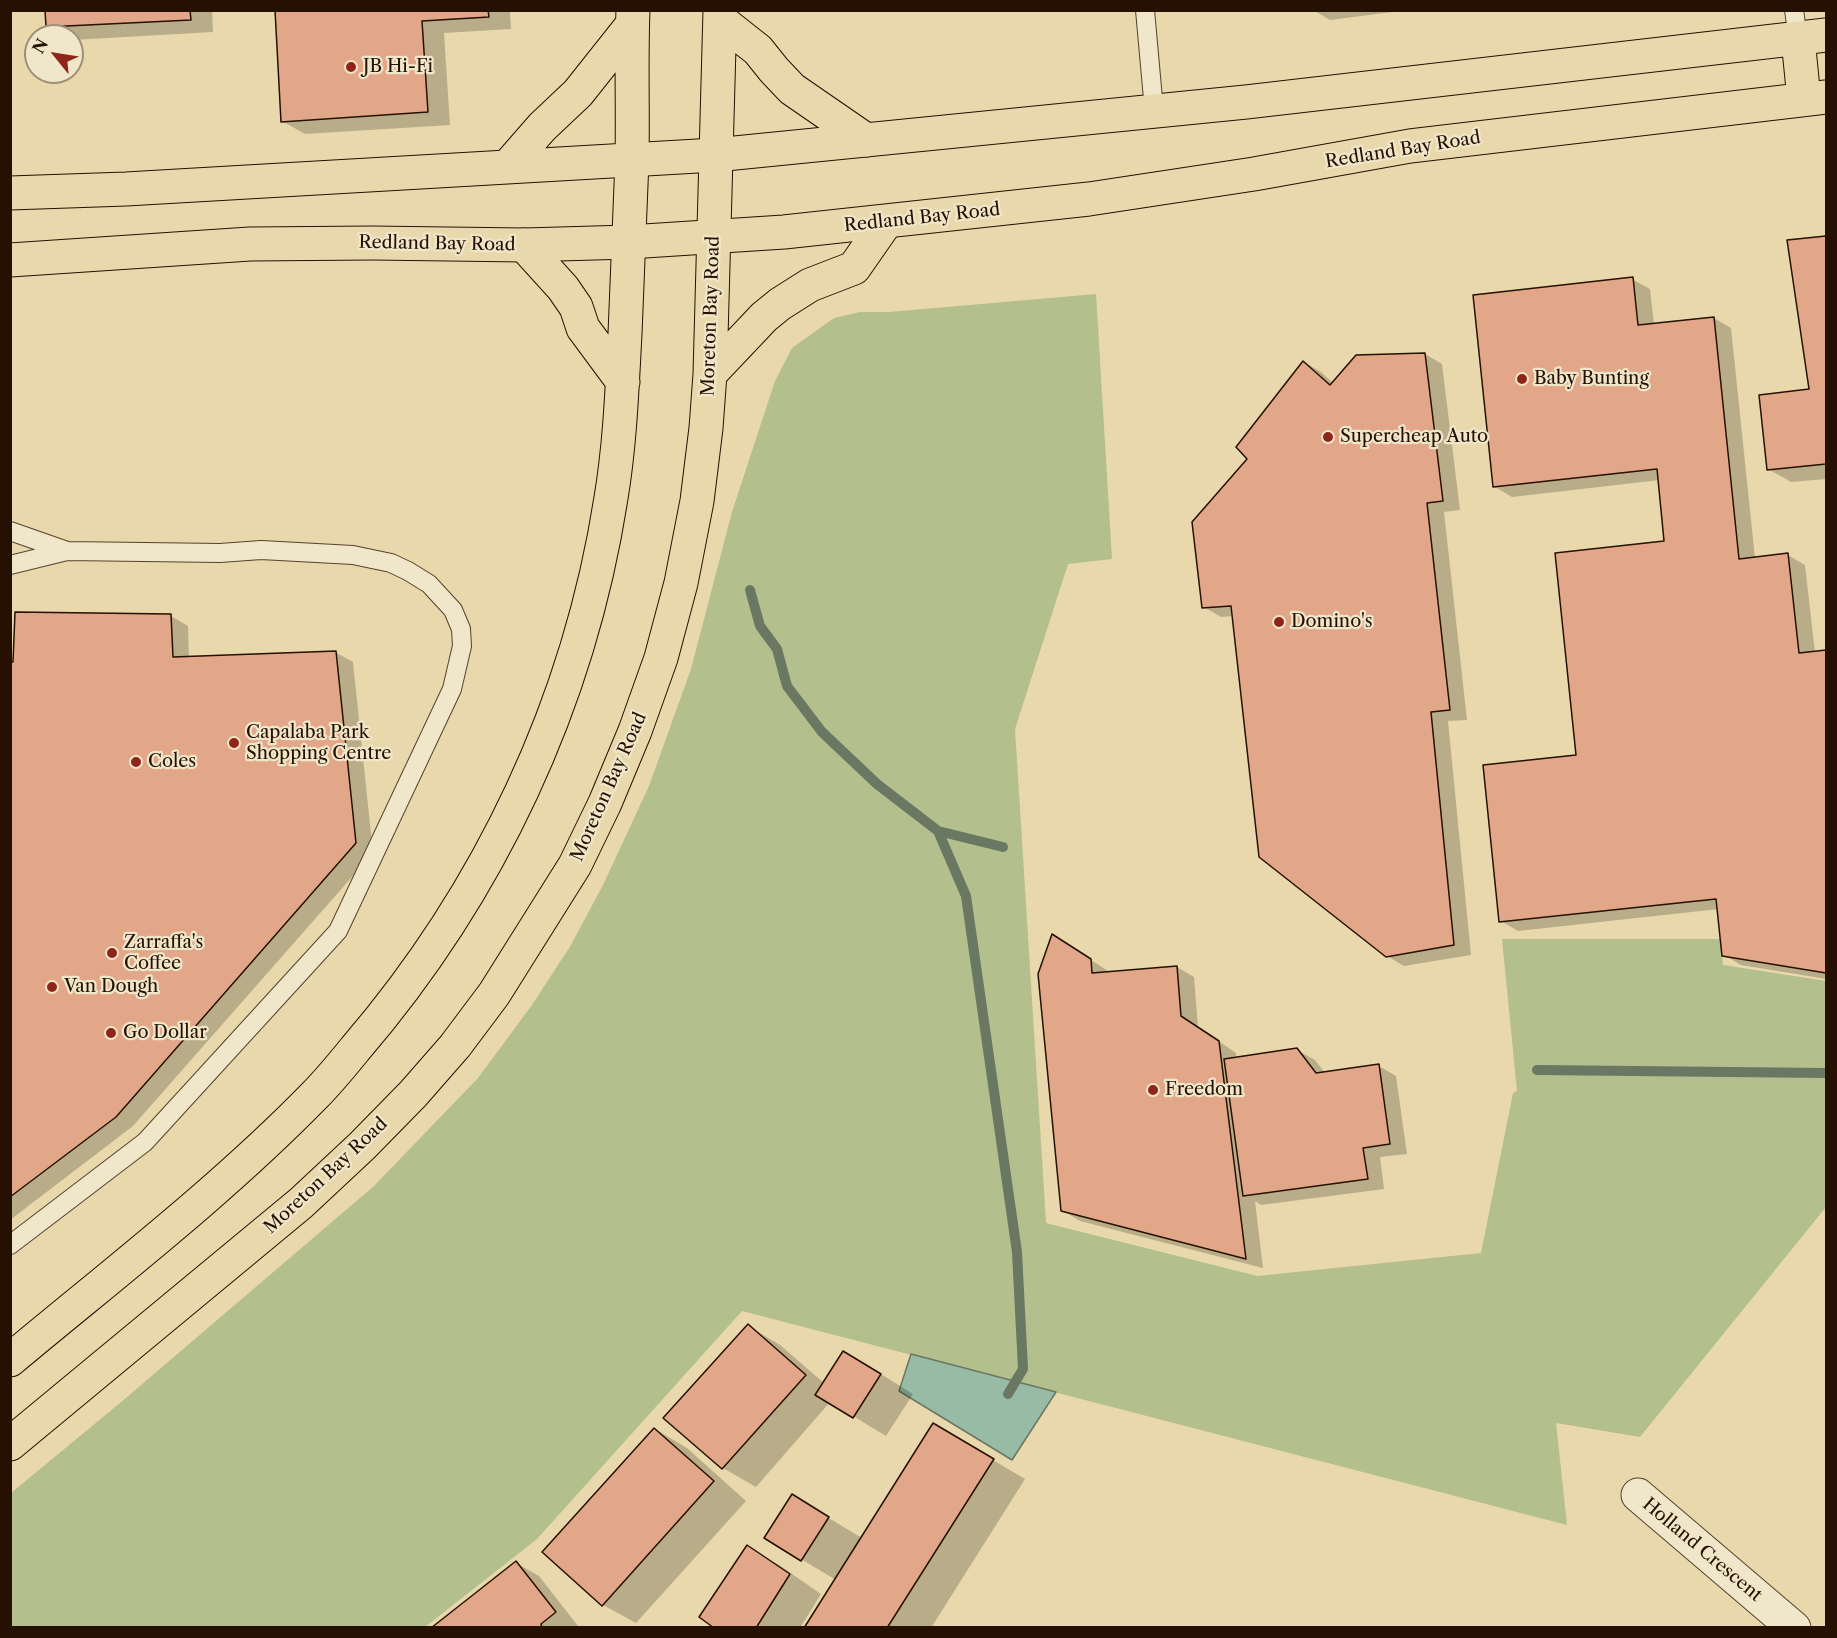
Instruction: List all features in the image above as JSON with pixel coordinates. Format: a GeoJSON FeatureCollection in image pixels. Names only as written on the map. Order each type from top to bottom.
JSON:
{"type":"FeatureCollection","features":[{"type":"Feature","properties":{"kind":"main road"},"geometry":{"type":"LineString","coordinates":[[720,15],[758,50],[792,89],[866,140]]}},
{"type":"Feature","properties":{"kind":"main road","name":"Moreton Bay Road"},"geometry":{"type":"LineString","coordinates":[[10,1444],[301,1203],[413,1094],[455,1046],[494,994],[575,866],[610,793],[661,658],[681,583],[697,501],[710,374],[720,15]]}},
{"type":"Feature","properties":{"kind":"main road"},"geometry":{"type":"LineString","coordinates":[[10,1360],[258,1151],[317,1093],[386,1013],[431,951],[478,879],[532,770],[553,721],[571,667],[601,553],[619,436],[632,161],[633,18]]}},
{"type":"Feature","properties":{"kind":"main road"},"geometry":{"type":"LineString","coordinates":[[508,166],[542,127],[590,79],[633,18]]}},
{"type":"Feature","properties":{"kind":"main road"},"geometry":{"type":"LineString","coordinates":[[10,193],[126,189],[716,155],[1246,102],[1806,28],[1816,98]]}},
{"type":"Feature","properties":{"kind":"main road","name":"Redland Bay Road"},"geometry":{"type":"LineString","coordinates":[[10,260],[250,244],[372,243],[524,246],[629,242],[886,222],[1089,199],[1254,174],[1410,146],[1816,98]]}},
{"type":"Feature","properties":{"kind":"main road"},"geometry":{"type":"LineString","coordinates":[[710,374],[780,304],[810,285],[854,268],[886,222]]}},
{"type":"Feature","properties":{"kind":"main road"},"geometry":{"type":"LineString","coordinates":[[524,246],[563,288],[576,307],[583,328],[622,382]]}},
{"type":"Feature","properties":{"kind":"street","name":"Holland Crescent"},"geometry":{"type":"LineString","coordinates":[[1638,1495],[1794,1628]]}},
{"type":"Feature","properties":{"kind":"lane"},"geometry":{"type":"LineString","coordinates":[[1145,10],[1154,110]]}},
{"type":"Feature","properties":{"kind":"lane"},"geometry":{"type":"LineString","coordinates":[[10,531],[67,551]]}},
{"type":"Feature","properties":{"kind":"lane"},"geometry":{"type":"LineString","coordinates":[[10,565],[67,551],[220,553],[261,550],[371,558],[408,571],[436,591],[453,610],[461,629],[462,646],[452,689],[338,931],[145,1142],[10,1245]]}},
{"type":"Feature","properties":{"kind":"shaded area"},"geometry":{"type":"Polygon","coordinates":[[[1096,294],[1112,559],[1068,564],[1015,729],[1046,1223],[1257,1276],[1481,1253],[1513,1093],[1517,1091],[1502,939],[1720,939],[1723,965],[1826,981],[1826,1207],[1640,1437],[1556,1423],[1567,1525],[742,1311],[537,1539],[425,1627],[11,1628],[11,1493],[374,1186],[478,1078],[532,1005],[571,945],[604,883],[649,786],[691,669],[732,512],[775,381],[792,348],[834,318],[860,312],[889,312],[1096,294]]]}},
{"type":"Feature","properties":{"kind":"shaded area"},"geometry":{"type":"Polygon","coordinates":[[[911,1354],[1056,1392],[1012,1460],[899,1391],[911,1354]]]}},
{"type":"Feature","properties":{"kind":"building"},"geometry":{"type":"Polygon","coordinates":[[[45,10],[190,10],[191,20],[84,25],[46,24],[45,10]]]}},
{"type":"Feature","properties":{"kind":"building","name":"JB Hi-Fi"},"geometry":{"type":"Polygon","coordinates":[[[275,10],[488,10],[489,17],[422,21],[428,112],[281,122],[275,10]]]}},
{"type":"Feature","properties":{"kind":"building"},"geometry":{"type":"Polygon","coordinates":[[[1826,236],[1826,464],[1767,470],[1759,395],[1809,389],[1787,240],[1826,236]]]}},
{"type":"Feature","properties":{"kind":"building"},"geometry":{"type":"Polygon","coordinates":[[[1633,277],[1638,325],[1714,317],[1739,559],[1788,553],[1799,653],[1826,650],[1826,973],[1722,956],[1716,899],[1499,922],[1483,765],[1576,755],[1555,553],[1664,541],[1657,469],[1493,487],[1473,295],[1633,277]]]}},
{"type":"Feature","properties":{"kind":"building"},"geometry":{"type":"Polygon","coordinates":[[[1425,353],[1443,501],[1427,503],[1450,710],[1431,712],[1454,945],[1386,957],[1259,857],[1231,606],[1202,608],[1192,522],[1247,459],[1236,447],[1303,361],[1330,385],[1356,355],[1425,353]]]}},
{"type":"Feature","properties":{"kind":"building"},"geometry":{"type":"Polygon","coordinates":[[[15,612],[171,614],[173,657],[336,651],[356,843],[116,1117],[10,1197],[10,662],[13,662],[15,612]]]}},
{"type":"Feature","properties":{"kind":"building"},"geometry":{"type":"Polygon","coordinates":[[[1052,934],[1091,959],[1092,973],[1177,966],[1181,1016],[1219,1041],[1246,1259],[1061,1211],[1038,974],[1052,934]]]}},
{"type":"Feature","properties":{"kind":"building"},"geometry":{"type":"Polygon","coordinates":[[[1297,1048],[1316,1073],[1379,1064],[1390,1144],[1363,1148],[1368,1179],[1243,1196],[1224,1059],[1297,1048]]]}},
{"type":"Feature","properties":{"kind":"building"},"geometry":{"type":"Polygon","coordinates":[[[748,1324],[806,1375],[722,1469],[663,1418],[748,1324]]]}},
{"type":"Feature","properties":{"kind":"building"},"geometry":{"type":"Polygon","coordinates":[[[843,1351],[881,1374],[853,1418],[815,1395],[843,1351]]]}},
{"type":"Feature","properties":{"kind":"building"},"geometry":{"type":"Polygon","coordinates":[[[933,1423],[994,1459],[887,1628],[804,1628],[933,1423]]]}},
{"type":"Feature","properties":{"kind":"building"},"geometry":{"type":"Polygon","coordinates":[[[654,1428],[714,1481],[602,1606],[542,1552],[654,1428]]]}},
{"type":"Feature","properties":{"kind":"building"},"geometry":{"type":"Polygon","coordinates":[[[792,1494],[829,1517],[801,1561],[764,1538],[792,1494]]]}},
{"type":"Feature","properties":{"kind":"building"},"geometry":{"type":"Polygon","coordinates":[[[747,1545],[790,1574],[756,1628],[714,1628],[699,1617],[747,1545]]]}},
{"type":"Feature","properties":{"kind":"building"},"geometry":{"type":"Polygon","coordinates":[[[516,1561],[556,1612],[541,1624],[542,1628],[431,1628],[516,1561]]]}},
{"type":"Feature","properties":{"kind":"waterway"},"geometry":{"type":"LineString","coordinates":[[750,590],[760,626],[777,649],[787,686],[822,732],[877,784],[938,831],[1003,847]]}},
{"type":"Feature","properties":{"kind":"waterway"},"geometry":{"type":"LineString","coordinates":[[938,831],[966,896],[1017,1252],[1023,1369],[1008,1394]]}},
{"type":"Feature","properties":{"kind":"waterway"},"geometry":{"type":"LineString","coordinates":[[1537,1070],[1826,1073]]}},
{"type":"Feature","properties":{"kind":"place","name":"JB Hi-Fi"},"geometry":{"type":"Point","coordinates":[351,67]}},
{"type":"Feature","properties":{"kind":"place","name":"Baby Bunting"},"geometry":{"type":"Point","coordinates":[1522,379]}},
{"type":"Feature","properties":{"kind":"place","name":"Supercheap Auto"},"geometry":{"type":"Point","coordinates":[1328,437]}},
{"type":"Feature","properties":{"kind":"place","name":"Domino's"},"geometry":{"type":"Point","coordinates":[1279,622]}},
{"type":"Feature","properties":{"kind":"place","name":"Capalaba Park Shopping Centre"},"geometry":{"type":"Point","coordinates":[234,743]}},
{"type":"Feature","properties":{"kind":"place","name":"Coles"},"geometry":{"type":"Point","coordinates":[136,762]}},
{"type":"Feature","properties":{"kind":"place","name":"Zarraffa's Coffee"},"geometry":{"type":"Point","coordinates":[112,953]}},
{"type":"Feature","properties":{"kind":"place","name":"Van Dough"},"geometry":{"type":"Point","coordinates":[52,987]}},
{"type":"Feature","properties":{"kind":"place","name":"Go Dollar"},"geometry":{"type":"Point","coordinates":[111,1033]}},
{"type":"Feature","properties":{"kind":"place","name":"Freedom"},"geometry":{"type":"Point","coordinates":[1153,1090]}}]}
